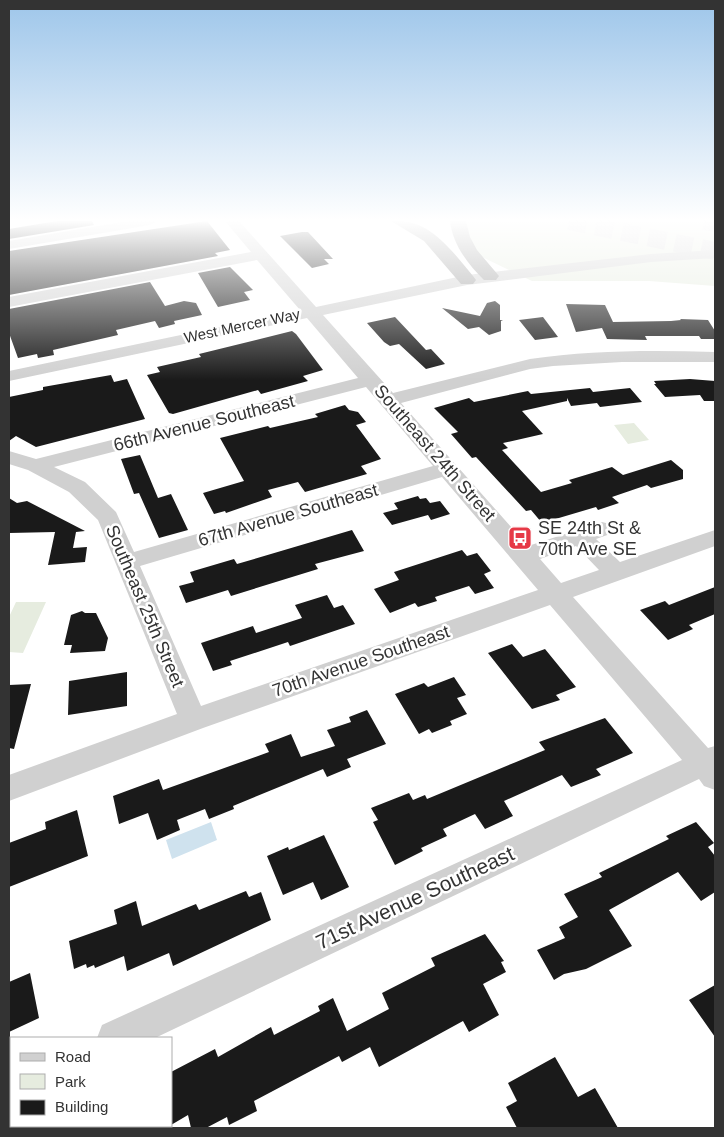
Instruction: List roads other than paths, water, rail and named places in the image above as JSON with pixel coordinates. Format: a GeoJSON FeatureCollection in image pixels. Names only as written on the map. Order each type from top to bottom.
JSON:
{"type":"FeatureCollection","features":[{"type":"Feature","properties":{"kind":"highway"},"geometry":{"type":"LineString","coordinates":[[462,274],[467,280]]}},
{"type":"Feature","properties":{"kind":"street"},"geometry":{"type":"LineString","coordinates":[[9,302],[157,274]]}},
{"type":"Feature","properties":{"kind":"street","name":"Southeast 24th Street"},"geometry":{"type":"LineString","coordinates":[[280,274],[557,594],[711,766]]}},
{"type":"Feature","properties":{"kind":"street","name":"West Mercer Way"},"geometry":{"type":"LineString","coordinates":[[9,376],[312,311],[467,280],[507,274]]}},
{"type":"Feature","properties":{"kind":"street"},"geometry":{"type":"LineString","coordinates":[[389,400],[530,364],[551,361],[598,356],[715,357]]}},
{"type":"Feature","properties":{"kind":"street","name":"66th Avenue Southeast"},"geometry":{"type":"LineString","coordinates":[[35,466],[372,380]]}},
{"type":"Feature","properties":{"kind":"street","name":"Southeast 25th Street"},"geometry":{"type":"LineString","coordinates":[[9,457],[35,466],[77,487],[108,517],[193,720]]}},
{"type":"Feature","properties":{"kind":"street","name":"67th Avenue Southeast"},"geometry":{"type":"LineString","coordinates":[[127,562],[448,468]]}},
{"type":"Feature","properties":{"kind":"street"},"geometry":{"type":"LineString","coordinates":[[524,556],[602,529]]}},
{"type":"Feature","properties":{"kind":"street"},"geometry":{"type":"LineString","coordinates":[[580,536],[616,573]]}},
{"type":"Feature","properties":{"kind":"street","name":"70th Avenue Southeast"},"geometry":{"type":"LineString","coordinates":[[9,788],[193,720],[715,538]]}},
{"type":"Feature","properties":{"kind":"street","name":"71st Avenue Southeast"},"geometry":{"type":"LineString","coordinates":[[117,1037],[711,766]]}},
{"type":"Feature","properties":{"kind":"water"},"geometry":{"type":"Polygon","coordinates":[[[211,822],[217,840],[172,859],[166,840],[211,822]]]}},
{"type":"Feature","properties":{"kind":"place","name":"SE 24th St & 70th Ave SE"},"geometry":{"type":"Point","coordinates":[520,538]}}]}
